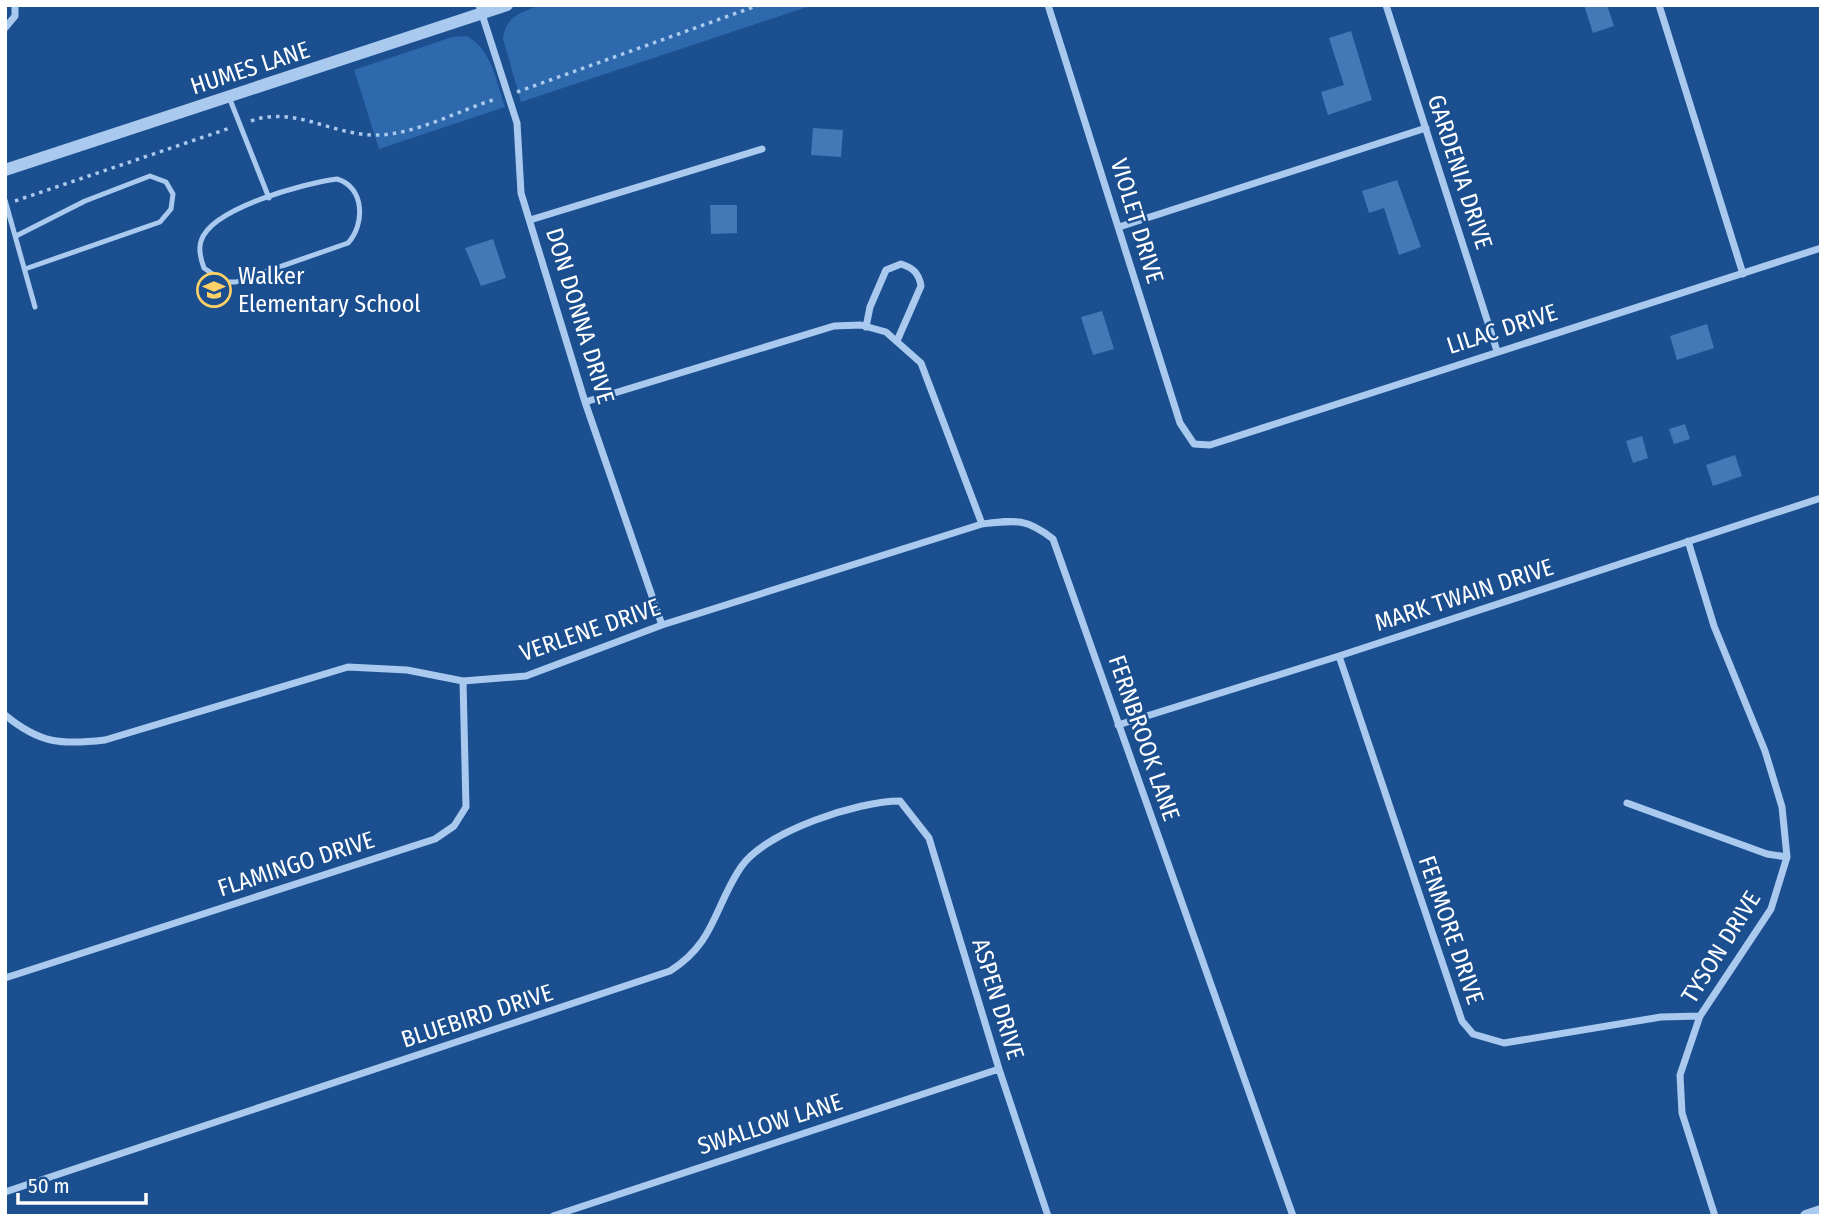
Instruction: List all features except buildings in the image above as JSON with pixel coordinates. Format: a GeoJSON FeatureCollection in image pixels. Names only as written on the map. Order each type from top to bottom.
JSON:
{"type":"FeatureCollection","features":[{"type":"Feature","properties":{"kind":"street"},"geometry":{"type":"LineString","coordinates":[[5,28],[15,16],[15,5]]}},
{"type":"Feature","properties":{"kind":"street","name":"HUMES LANE"},"geometry":{"type":"LineString","coordinates":[[5,170],[229,97],[481,9],[507,5]]}},
{"type":"Feature","properties":{"kind":"street","name":"VIOLET DRIVE"},"geometry":{"type":"LineString","coordinates":[[1048,5],[1180,423],[1194,444]]}},
{"type":"Feature","properties":{"kind":"street","name":"GARDENIA DRIVE"},"geometry":{"type":"LineString","coordinates":[[1386,5],[1497,351]]}},
{"type":"Feature","properties":{"kind":"street"},"geometry":{"type":"LineString","coordinates":[[1659,5],[1743,274]]}},
{"type":"Feature","properties":{"kind":"street","name":"DON DONNA DRIVE"},"geometry":{"type":"LineString","coordinates":[[481,9],[517,123],[521,193],[585,402],[662,625]]}},
{"type":"Feature","properties":{"kind":"street"},"geometry":{"type":"LineString","coordinates":[[1119,227],[1426,128]]}},
{"type":"Feature","properties":{"kind":"street"},"geometry":{"type":"LineString","coordinates":[[530,220],[762,149]]}},
{"type":"Feature","properties":{"kind":"street","name":"LILAC DRIVE"},"geometry":{"type":"LineString","coordinates":[[1194,444],[1210,445],[1821,248]]}},
{"type":"Feature","properties":{"kind":"street"},"geometry":{"type":"LineString","coordinates":[[866,327],[887,270],[901,264],[909,267],[916,272],[921,286],[897,341]]}},
{"type":"Feature","properties":{"kind":"street"},"geometry":{"type":"LineString","coordinates":[[585,402],[834,326],[866,327],[886,332],[921,363],[982,524]]}},
{"type":"Feature","properties":{"kind":"street","name":"MARK TWAIN DRIVE"},"geometry":{"type":"LineString","coordinates":[[1118,725],[1339,656],[1821,498]]}},
{"type":"Feature","properties":{"kind":"street","name":"FERNBROOK LANE"},"geometry":{"type":"LineString","coordinates":[[982,524],[1019,520],[1036,525],[1053,539],[1293,1216]]}},
{"type":"Feature","properties":{"kind":"street","name":"VERLENE DRIVE"},"geometry":{"type":"LineString","coordinates":[[5,715],[26,732],[48,741],[73,744],[106,740],[348,667],[407,670],[463,681],[527,676],[662,625],[982,524]]}},
{"type":"Feature","properties":{"kind":"street","name":"TYSON DRIVE"},"geometry":{"type":"LineString","coordinates":[[1688,541],[1714,626],[1765,751],[1782,807],[1787,857],[1771,909],[1700,1016],[1680,1075],[1682,1113],[1715,1216]]}},
{"type":"Feature","properties":{"kind":"street","name":"FENMORE DRIVE"},"geometry":{"type":"LineString","coordinates":[[1339,656],[1462,1021],[1473,1034],[1504,1043],[1661,1017],[1700,1016]]}},
{"type":"Feature","properties":{"kind":"street","name":"FLAMINGO DRIVE"},"geometry":{"type":"LineString","coordinates":[[5,978],[435,839],[454,825],[466,807],[463,681]]}},
{"type":"Feature","properties":{"kind":"street","name":"BLUEBIRD DRIVE"},"geometry":{"type":"LineString","coordinates":[[5,1192],[670,971],[691,958],[707,936],[741,867],[757,851],[776,837],[853,808],[881,801],[900,801]]}},
{"type":"Feature","properties":{"kind":"street","name":"ASPEN DRIVE"},"geometry":{"type":"LineString","coordinates":[[900,801],[929,838],[999,1069],[1048,1216]]}},
{"type":"Feature","properties":{"kind":"street"},"geometry":{"type":"LineString","coordinates":[[1627,803],[1767,854],[1787,857]]}},
{"type":"Feature","properties":{"kind":"street","name":"SWALLOW LANE"},"geometry":{"type":"LineString","coordinates":[[553,1216],[999,1069]]}},
{"type":"Feature","properties":{"kind":"street"},"geometry":{"type":"LineString","coordinates":[[1806,1216],[1821,1211]]}},
{"type":"Feature","properties":{"kind":"lane"},"geometry":{"type":"LineString","coordinates":[[229,97],[269,198]]}},
{"type":"Feature","properties":{"kind":"lane"},"geometry":{"type":"LineString","coordinates":[[16,236],[85,201],[150,176],[166,182],[173,194],[171,209],[160,222],[25,269]]}},
{"type":"Feature","properties":{"kind":"lane"},"geometry":{"type":"LineString","coordinates":[[326,180],[344,181],[359,203],[359,227],[348,243],[262,275],[236,282],[224,282],[213,277],[204,268],[200,256],[201,242],[207,230],[239,208],[269,198],[326,180]]}},
{"type":"Feature","properties":{"kind":"lane"},"geometry":{"type":"LineString","coordinates":[[5,200],[35,307]]}},
{"type":"Feature","properties":{"kind":"path"},"geometry":{"type":"LineString","coordinates":[[520,91],[759,5]]}},
{"type":"Feature","properties":{"kind":"path"},"geometry":{"type":"LineString","coordinates":[[264,116],[276,114],[352,132],[387,135],[498,98]]}},
{"type":"Feature","properties":{"kind":"path"},"geometry":{"type":"LineString","coordinates":[[18,200],[223,131]]}},
{"type":"Feature","properties":{"kind":"shaded area"},"geometry":{"type":"Polygon","coordinates":[[[541,5],[813,5],[521,102],[503,39],[504,31],[516,16],[541,5]]]}},
{"type":"Feature","properties":{"kind":"shaded area"},"geometry":{"type":"Polygon","coordinates":[[[467,36],[488,58],[505,107],[379,149],[354,70],[452,37],[467,36]]]}},
{"type":"Feature","properties":{"kind":"place","name":"Walker Elementary School"},"geometry":{"type":"Point","coordinates":[214,290]}}]}
